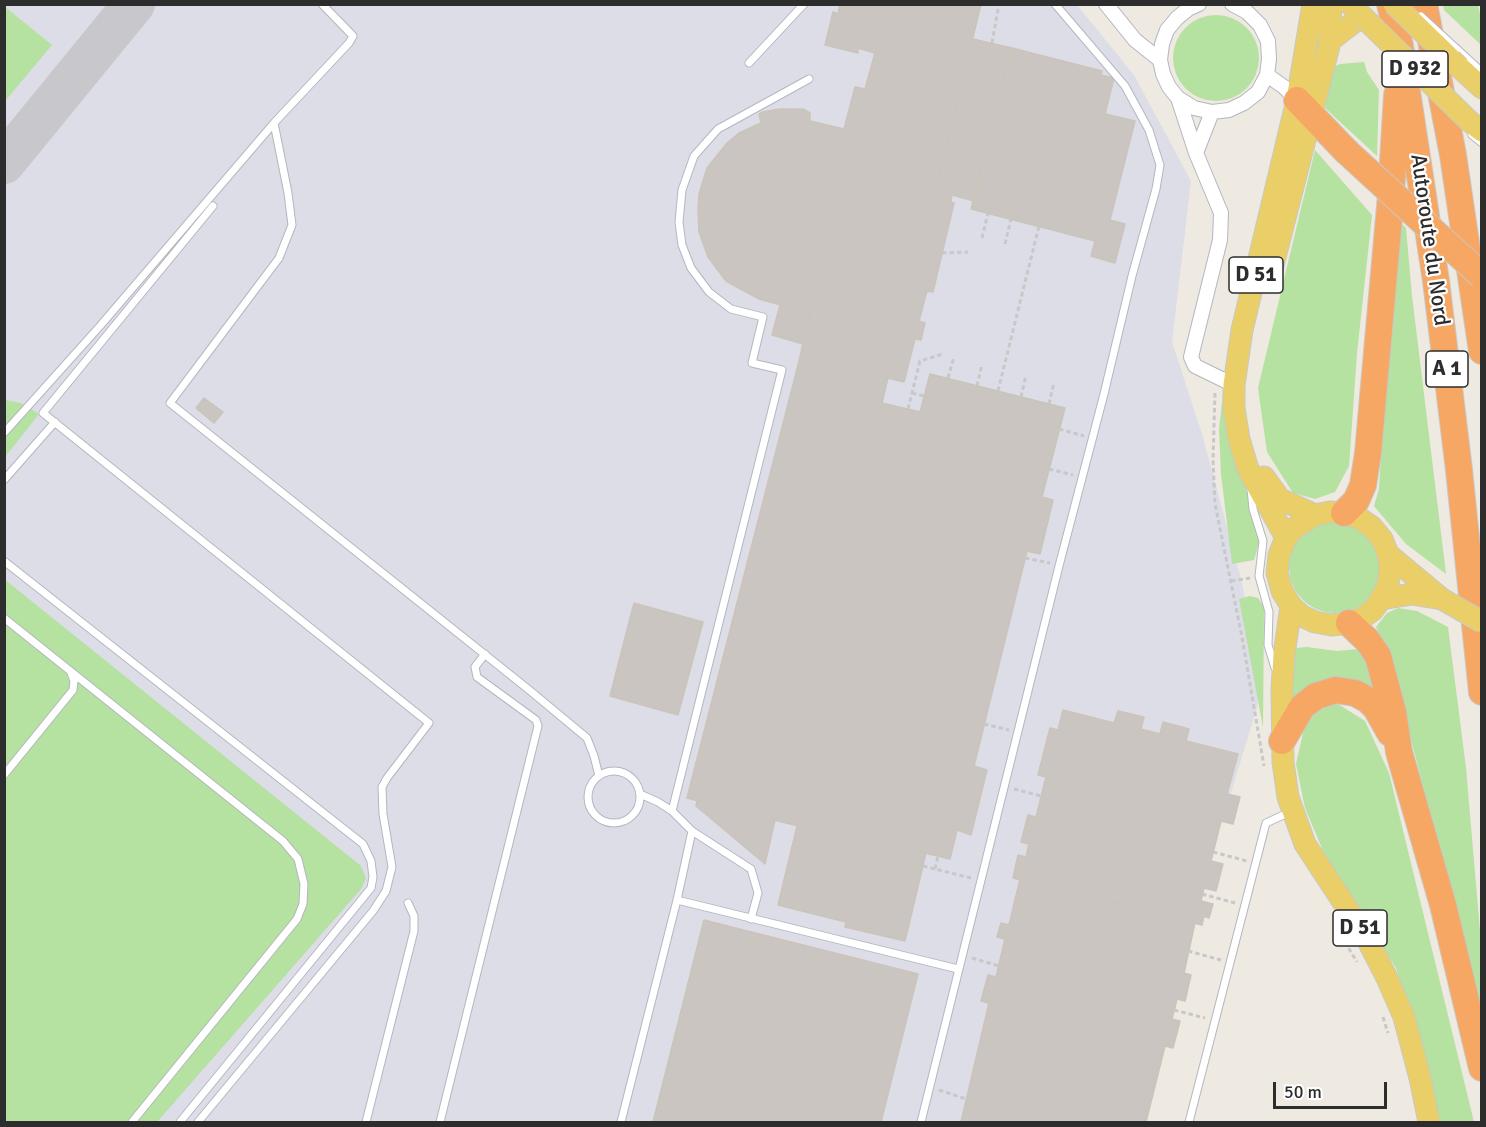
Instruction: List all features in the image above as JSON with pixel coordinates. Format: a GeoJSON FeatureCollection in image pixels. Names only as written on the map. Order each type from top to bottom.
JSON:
{"type":"FeatureCollection","features":[{"type":"Feature","properties":{"kind":"highway","name":"Autoroute du Nord"},"geometry":{"type":"LineString","coordinates":[[1392,4],[1446,359],[1482,692]]}},
{"type":"Feature","properties":{"kind":"highway","name":"Autoroute du Nord"},"geometry":{"type":"LineString","coordinates":[[1420,8],[1454,155],[1482,351]]}},
{"type":"Feature","properties":{"kind":"highway"},"geometry":{"type":"LineString","coordinates":[[1344,513],[1356,501],[1363,485],[1368,453],[1380,302],[1392,195],[1399,55]]}},
{"type":"Feature","properties":{"kind":"highway"},"geometry":{"type":"LineString","coordinates":[[1304,108],[1346,151],[1482,276]]}},
{"type":"Feature","properties":{"kind":"highway"},"geometry":{"type":"LineString","coordinates":[[1349,623],[1367,640],[1378,656],[1393,712],[1399,752],[1443,905],[1482,1068]]}},
{"type":"Feature","properties":{"kind":"highway"},"geometry":{"type":"LineString","coordinates":[[1282,741],[1296,716],[1308,701],[1326,692],[1345,691],[1362,696],[1376,708],[1399,752]]}},
{"type":"Feature","properties":{"kind":"main road","name":"D 51"},"geometry":{"type":"LineString","coordinates":[[1313,4],[1304,108],[1249,356],[1246,395],[1253,444],[1264,478],[1280,499],[1315,515]]}},
{"type":"Feature","properties":{"kind":"main road","name":"D 932"},"geometry":{"type":"LineString","coordinates":[[1392,4],[1458,58]]}},
{"type":"Feature","properties":{"kind":"main road","name":"D 51"},"geometry":{"type":"LineString","coordinates":[[1286,538],[1248,469],[1239,439],[1234,408],[1234,385],[1242,330],[1304,108],[1331,40],[1350,14]]}},
{"type":"Feature","properties":{"kind":"main road"},"geometry":{"type":"LineString","coordinates":[[1331,40],[1350,14]]}},
{"type":"Feature","properties":{"kind":"main road","name":"D 932"},"geometry":{"type":"LineString","coordinates":[[1350,14],[1467,126]]}},
{"type":"Feature","properties":{"kind":"main road"},"geometry":{"type":"LineString","coordinates":[[1458,58],[1482,88]]}},
{"type":"Feature","properties":{"kind":"main road"},"geometry":{"type":"LineString","coordinates":[[1330,512],[1344,513],[1359,518],[1372,527],[1382,539],[1388,554],[1390,569],[1388,585],[1373,610],[1362,618],[1332,626],[1302,616],[1291,606],[1282,591],[1277,573],[1279,555],[1286,538],[1299,525],[1315,515],[1330,512]]}},
{"type":"Feature","properties":{"kind":"main road"},"geometry":{"type":"LineString","coordinates":[[1388,554],[1442,599],[1482,622]]}},
{"type":"Feature","properties":{"kind":"main road"},"geometry":{"type":"LineString","coordinates":[[1381,599],[1412,594],[1442,599]]}},
{"type":"Feature","properties":{"kind":"main road","name":"D 51"},"geometry":{"type":"LineString","coordinates":[[1291,606],[1284,655],[1282,741],[1285,780],[1292,811],[1305,844],[1366,937],[1387,978],[1404,1017],[1413,1048],[1428,1122]]}},
{"type":"Feature","properties":{"kind":"main road"},"geometry":{"type":"LineString","coordinates":[[1284,655],[1315,622]]}},
{"type":"Feature","properties":{"kind":"street"},"geometry":{"type":"LineString","coordinates":[[1107,4],[1135,40],[1160,60]]}},
{"type":"Feature","properties":{"kind":"street"},"geometry":{"type":"LineString","coordinates":[[1199,4],[1175,11],[1162,44],[1160,60],[1169,87],[1178,98],[1194,108],[1212,112],[1229,110],[1244,104],[1258,92],[1267,75],[1268,41],[1260,25],[1247,12],[1232,4]]}},
{"type":"Feature","properties":{"kind":"street"},"geometry":{"type":"LineString","coordinates":[[1267,75],[1284,87],[1304,108]]}},
{"type":"Feature","properties":{"kind":"street"},"geometry":{"type":"LineString","coordinates":[[1178,98],[1196,153],[1221,213],[1220,240],[1191,357],[1195,366],[1234,385]]}},
{"type":"Feature","properties":{"kind":"street"},"geometry":{"type":"LineString","coordinates":[[1196,153],[1212,112]]}},
{"type":"Feature","properties":{"kind":"lane"},"geometry":{"type":"LineString","coordinates":[[4,433],[100,326],[274,123],[349,43],[352,36],[322,4]]}},
{"type":"Feature","properties":{"kind":"lane"},"geometry":{"type":"LineString","coordinates":[[749,63],[804,4]]}},
{"type":"Feature","properties":{"kind":"lane"},"geometry":{"type":"LineString","coordinates":[[921,1122],[1132,276],[1156,189],[1160,165],[1149,130],[1125,86],[1055,4]]}},
{"type":"Feature","properties":{"kind":"lane"},"geometry":{"type":"LineString","coordinates":[[1336,4],[1350,14]]}},
{"type":"Feature","properties":{"kind":"lane"},"geometry":{"type":"LineString","coordinates":[[1420,8],[1458,58],[1482,72]]}},
{"type":"Feature","properties":{"kind":"lane"},"geometry":{"type":"LineString","coordinates":[[1399,55],[1413,80]]}},
{"type":"Feature","properties":{"kind":"lane"},"geometry":{"type":"LineString","coordinates":[[672,811],[782,370],[752,363],[763,317],[731,309],[709,292],[691,267],[682,245],[679,222],[682,190],[694,156],[718,129],[809,79]]}},
{"type":"Feature","properties":{"kind":"lane"},"geometry":{"type":"LineString","coordinates":[[1437,103],[1467,126],[1482,143]]}},
{"type":"Feature","properties":{"kind":"lane"},"geometry":{"type":"LineString","coordinates":[[274,123],[292,225],[279,258],[170,403],[587,738],[599,776]]}},
{"type":"Feature","properties":{"kind":"lane"},"geometry":{"type":"LineString","coordinates":[[198,1122],[374,911],[386,891],[392,867],[382,814],[382,787],[429,723],[43,413],[213,206]]}},
{"type":"Feature","properties":{"kind":"lane"},"geometry":{"type":"LineString","coordinates":[[4,480],[55,422]]}},
{"type":"Feature","properties":{"kind":"lane"},"geometry":{"type":"LineString","coordinates":[[1248,469],[1253,509],[1263,541],[1259,576],[1269,612],[1268,645],[1282,689]]}},
{"type":"Feature","properties":{"kind":"lane"},"geometry":{"type":"LineString","coordinates":[[4,561],[363,844],[371,861],[373,877],[371,888],[180,1122]]}},
{"type":"Feature","properties":{"kind":"lane"},"geometry":{"type":"LineString","coordinates":[[4,618],[284,842],[298,859],[304,884],[303,904],[297,919],[132,1122]]}},
{"type":"Feature","properties":{"kind":"lane"},"geometry":{"type":"LineString","coordinates":[[440,1122],[538,726],[536,720],[477,677],[475,667],[485,654]]}},
{"type":"Feature","properties":{"kind":"lane"},"geometry":{"type":"LineString","coordinates":[[4,775],[73,690],[74,681],[71,671]]}},
{"type":"Feature","properties":{"kind":"lane"},"geometry":{"type":"LineString","coordinates":[[606,772],[621,772],[634,781],[639,794],[638,807],[629,818],[615,823],[601,820],[591,810],[588,795],[593,781],[606,772]]}},
{"type":"Feature","properties":{"kind":"lane"},"geometry":{"type":"LineString","coordinates":[[639,794],[672,811],[692,831],[751,869],[758,893],[751,919]]}},
{"type":"Feature","properties":{"kind":"lane"},"geometry":{"type":"LineString","coordinates":[[1189,1122],[1266,823],[1292,811]]}},
{"type":"Feature","properties":{"kind":"lane"},"geometry":{"type":"LineString","coordinates":[[621,1122],[692,831]]}},
{"type":"Feature","properties":{"kind":"lane"},"geometry":{"type":"LineString","coordinates":[[677,900],[958,969]]}},
{"type":"Feature","properties":{"kind":"lane"},"geometry":{"type":"LineString","coordinates":[[366,1122],[414,932],[414,916],[408,903]]}},
{"type":"Feature","properties":{"kind":"path"},"geometry":{"type":"LineString","coordinates":[[992,43],[999,4]]}},
{"type":"Feature","properties":{"kind":"path"},"geometry":{"type":"LineString","coordinates":[[982,238],[988,213]]}},
{"type":"Feature","properties":{"kind":"path"},"geometry":{"type":"LineString","coordinates":[[1005,244],[1011,219]]}},
{"type":"Feature","properties":{"kind":"path"},"geometry":{"type":"LineString","coordinates":[[998,391],[1039,226]]}},
{"type":"Feature","properties":{"kind":"path"},"geometry":{"type":"LineString","coordinates":[[942,253],[968,252]]}},
{"type":"Feature","properties":{"kind":"path"},"geometry":{"type":"LineString","coordinates":[[908,409],[920,361],[943,354]]}},
{"type":"Feature","properties":{"kind":"path"},"geometry":{"type":"LineString","coordinates":[[948,378],[954,357]]}},
{"type":"Feature","properties":{"kind":"path"},"geometry":{"type":"LineString","coordinates":[[977,386],[982,364]]}},
{"type":"Feature","properties":{"kind":"path"},"geometry":{"type":"LineString","coordinates":[[1021,397],[1026,375]]}},
{"type":"Feature","properties":{"kind":"path"},"geometry":{"type":"LineString","coordinates":[[1049,404],[1054,382]]}},
{"type":"Feature","properties":{"kind":"path"},"geometry":{"type":"LineString","coordinates":[[912,393],[924,396]]}},
{"type":"Feature","properties":{"kind":"path"},"geometry":{"type":"LineString","coordinates":[[1059,429],[1093,438]]}},
{"type":"Feature","properties":{"kind":"path"},"geometry":{"type":"LineString","coordinates":[[1049,469],[1082,478]]}},
{"type":"Feature","properties":{"kind":"path"},"geometry":{"type":"LineString","coordinates":[[1026,558],[1059,566]]}},
{"type":"Feature","properties":{"kind":"path"},"geometry":{"type":"LineString","coordinates":[[1231,581],[1259,576]]}},
{"type":"Feature","properties":{"kind":"path"},"geometry":{"type":"LineString","coordinates":[[984,724],[1019,732]]}},
{"type":"Feature","properties":{"kind":"path"},"geometry":{"type":"LineString","coordinates":[[1005,787],[1041,796]]}},
{"type":"Feature","properties":{"kind":"path"},"geometry":{"type":"LineString","coordinates":[[1213,852],[1255,863]]}},
{"type":"Feature","properties":{"kind":"path"},"geometry":{"type":"LineString","coordinates":[[935,869],[938,856]]}},
{"type":"Feature","properties":{"kind":"path"},"geometry":{"type":"LineString","coordinates":[[923,866],[982,880]]}},
{"type":"Feature","properties":{"kind":"path"},"geometry":{"type":"LineString","coordinates":[[1202,894],[1244,905]]}},
{"type":"Feature","properties":{"kind":"path"},"geometry":{"type":"LineString","coordinates":[[1188,951],[1230,962]]}},
{"type":"Feature","properties":{"kind":"path"},"geometry":{"type":"LineString","coordinates":[[961,955],[999,966]]}},
{"type":"Feature","properties":{"kind":"path"},"geometry":{"type":"LineString","coordinates":[[1174,1010],[1215,1020]]}},
{"type":"Feature","properties":{"kind":"path"},"geometry":{"type":"LineString","coordinates":[[929,1087],[966,1099]]}},
{"type":"Feature","properties":{"kind":"shaded area"},"geometry":{"type":"Polygon","coordinates":[[[5,5],[1077,5],[1134,75],[1191,181],[1172,342],[1202,434],[1242,583],[1262,691],[1144,1078],[1144,1122],[5,1122],[5,5]]]}},
{"type":"Feature","properties":{"kind":"green space"},"geometry":{"type":"Polygon","coordinates":[[[1443,5],[1478,5],[1481,18],[1481,45],[1444,10],[1443,5]]]}},
{"type":"Feature","properties":{"kind":"green space"},"geometry":{"type":"Polygon","coordinates":[[[5,7],[52,45],[4,101],[5,7]]]}},
{"type":"Feature","properties":{"kind":"green space"},"geometry":{"type":"Polygon","coordinates":[[[1216,15],[1240,22],[1252,34],[1259,58],[1252,82],[1240,94],[1216,101],[1192,94],[1180,82],[1173,58],[1180,34],[1192,22],[1216,15]]]}},
{"type":"Feature","properties":{"kind":"green space"},"geometry":{"type":"Polygon","coordinates":[[[1364,62],[1367,72],[1379,90],[1377,156],[1325,108],[1331,68],[1340,64],[1364,62]]]}},
{"type":"Feature","properties":{"kind":"green space"},"geometry":{"type":"Polygon","coordinates":[[[1315,150],[1372,215],[1357,353],[1349,466],[1335,492],[1315,499],[1293,493],[1267,452],[1258,388],[1315,150]]]}},
{"type":"Feature","properties":{"kind":"green space"},"geometry":{"type":"Polygon","coordinates":[[[1398,220],[1406,228],[1412,296],[1446,574],[1406,544],[1374,506],[1379,489],[1391,284],[1398,220]]]}},
{"type":"Feature","properties":{"kind":"green space"},"geometry":{"type":"Polygon","coordinates":[[[1223,393],[1243,479],[1261,536],[1254,560],[1232,564],[1221,474],[1219,429],[1223,393]]]}},
{"type":"Feature","properties":{"kind":"green space"},"geometry":{"type":"Polygon","coordinates":[[[5,400],[21,403],[39,414],[5,457],[5,400]]]}},
{"type":"Feature","properties":{"kind":"green space"},"geometry":{"type":"Polygon","coordinates":[[[1335,521],[1353,525],[1367,535],[1377,549],[1381,567],[1377,585],[1367,599],[1353,609],[1335,613],[1317,609],[1303,599],[1293,585],[1289,567],[1293,549],[1303,535],[1317,525],[1335,521]]]}},
{"type":"Feature","properties":{"kind":"green space"},"geometry":{"type":"Polygon","coordinates":[[[4,579],[361,866],[366,878],[361,889],[157,1122],[5,1122],[4,579]]]}},
{"type":"Feature","properties":{"kind":"green space"},"geometry":{"type":"Polygon","coordinates":[[[1250,596],[1258,598],[1264,607],[1263,727],[1239,599],[1250,596]]]}},
{"type":"Feature","properties":{"kind":"green space"},"geometry":{"type":"Polygon","coordinates":[[[1398,608],[1417,611],[1448,627],[1466,768],[1481,943],[1481,1037],[1459,923],[1388,652],[1376,627],[1387,613],[1398,608]]]}},
{"type":"Feature","properties":{"kind":"green space"},"geometry":{"type":"Polygon","coordinates":[[[1307,647],[1337,651],[1359,649],[1381,683],[1371,695],[1291,703],[1292,662],[1296,648],[1307,647]]]}},
{"type":"Feature","properties":{"kind":"green space"},"geometry":{"type":"Polygon","coordinates":[[[1338,704],[1365,721],[1389,773],[1474,1122],[1438,1122],[1424,1058],[1396,968],[1324,853],[1305,808],[1296,764],[1305,724],[1320,709],[1338,704]]]}},
{"type":"Feature","properties":{"kind":"building"},"geometry":{"type":"Polygon","coordinates":[[[840,4],[887,4],[875,53],[858,48],[858,53],[825,45],[833,12],[838,14],[840,4]]]}},
{"type":"Feature","properties":{"kind":"building"},"geometry":{"type":"Polygon","coordinates":[[[887,4],[981,4],[962,83],[873,60],[887,4]]]}},
{"type":"Feature","properties":{"kind":"building"},"geometry":{"type":"Polygon","coordinates":[[[973,39],[1012,48],[974,201],[952,195],[951,202],[933,198],[973,39]]]}},
{"type":"Feature","properties":{"kind":"building"},"geometry":{"type":"Polygon","coordinates":[[[1012,48],[1102,71],[1101,75],[1114,78],[1105,114],[1135,121],[1110,220],[1125,224],[1115,263],[1091,256],[1095,241],[971,209],[1012,48]]]}},
{"type":"Feature","properties":{"kind":"building"},"geometry":{"type":"Polygon","coordinates":[[[873,60],[962,83],[933,198],[954,203],[933,292],[927,291],[919,321],[925,323],[921,340],[915,339],[904,382],[888,378],[886,386],[798,365],[810,313],[759,299],[726,281],[708,257],[699,232],[698,210],[699,194],[707,168],[727,143],[739,133],[761,123],[759,114],[762,112],[803,109],[810,113],[810,121],[844,129],[855,87],[865,89],[873,60]]]}},
{"type":"Feature","properties":{"kind":"building"},"geometry":{"type":"Polygon","coordinates":[[[780,305],[810,313],[803,344],[772,335],[780,305]]]}},
{"type":"Feature","properties":{"kind":"building"},"geometry":{"type":"Polygon","coordinates":[[[798,365],[886,386],[882,403],[920,412],[930,374],[1065,408],[1042,497],[1053,500],[1040,554],[1027,551],[974,766],[987,770],[971,835],[957,830],[950,859],[819,828],[818,831],[687,798],[798,365]]]}},
{"type":"Feature","properties":{"kind":"building"},"geometry":{"type":"Polygon","coordinates":[[[204,398],[223,412],[214,423],[196,408],[204,398]]]}},
{"type":"Feature","properties":{"kind":"building"},"geometry":{"type":"Polygon","coordinates":[[[634,603],[703,622],[678,715],[610,696],[634,603]]]}},
{"type":"Feature","properties":{"kind":"building"},"geometry":{"type":"Polygon","coordinates":[[[1063,710],[1114,723],[1118,711],[1144,717],[1141,729],[1160,734],[1163,722],[1189,729],[1186,741],[1238,754],[1227,794],[1240,797],[1233,824],[1221,821],[1211,861],[1223,864],[1216,891],[1204,888],[1201,901],[1213,904],[1209,918],[1204,916],[1202,925],[1013,878],[1018,855],[1026,857],[1029,844],[1021,842],[1028,815],[1036,817],[1046,777],[1038,775],[1050,728],[1058,730],[1063,710]]]}},
{"type":"Feature","properties":{"kind":"building"},"geometry":{"type":"Polygon","coordinates":[[[697,800],[775,820],[765,864],[696,806],[697,800]]]}},
{"type":"Feature","properties":{"kind":"building"},"geometry":{"type":"Polygon","coordinates":[[[797,826],[818,831],[819,828],[926,853],[905,941],[845,927],[846,922],[778,905],[797,826]]]}},
{"type":"Feature","properties":{"kind":"building"},"geometry":{"type":"Polygon","coordinates":[[[1020,879],[1195,923],[1184,973],[1191,975],[1185,1001],[1177,999],[1172,1019],[1180,1021],[1173,1048],[1165,1046],[1146,1122],[961,1122],[989,1003],[981,1001],[988,975],[996,977],[1005,939],[997,937],[1001,923],[1009,925],[1020,879]]]}},
{"type":"Feature","properties":{"kind":"building"},"geometry":{"type":"Polygon","coordinates":[[[704,920],[918,974],[881,1122],[653,1122],[704,920]]]}},
{"type":"Feature","properties":{"kind":"taxiway"},"geometry":{"type":"LineString","coordinates":[[4,163],[134,4]]}}]}
